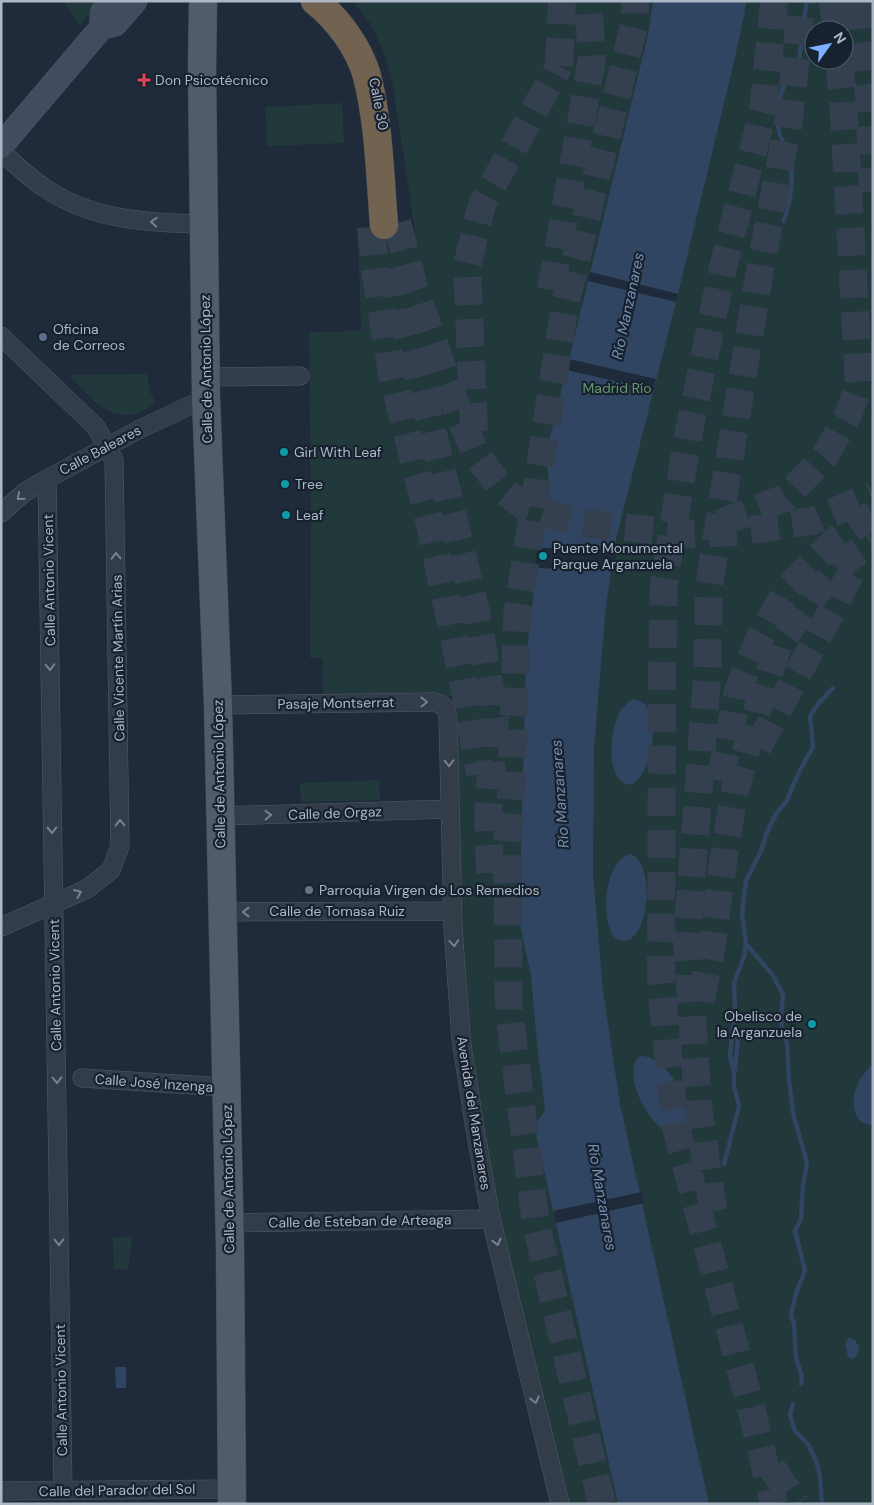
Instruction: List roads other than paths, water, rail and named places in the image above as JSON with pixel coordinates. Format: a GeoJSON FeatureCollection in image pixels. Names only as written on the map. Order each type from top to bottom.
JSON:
{"type":"FeatureCollection","features":[{"type":"Feature","properties":{"kind":"highway"},"geometry":{"type":"LineString","coordinates":[[309,1],[342,41],[358,76],[384,225]]}},
{"type":"Feature","properties":{"kind":"highway"},"geometry":{"type":"LineString","coordinates":[[316,1],[329,12],[349,37],[366,75],[375,122],[384,225]]}},
{"type":"Feature","properties":{"kind":"main road"},"geometry":{"type":"LineString","coordinates":[[102,27],[102,14],[109,1]]}},
{"type":"Feature","properties":{"kind":"main road"},"geometry":{"type":"LineString","coordinates":[[2,144],[102,27],[115,24],[135,1]]}},
{"type":"Feature","properties":{"kind":"main road","name":"Calle de Antonio López"},"geometry":{"type":"LineString","coordinates":[[185,1],[202,44]]}},
{"type":"Feature","properties":{"kind":"main road","name":"Calle de Antonio López"},"geometry":{"type":"LineString","coordinates":[[203,1],[203,224],[206,387],[218,705],[229,1223],[232,1496]]}},
{"type":"Feature","properties":{"kind":"main road","name":"Calle 30"},"geometry":{"type":"LineString","coordinates":[[324,1],[336,8],[357,36],[372,66],[383,115],[384,225]]}},
{"type":"Feature","properties":{"kind":"street"},"geometry":{"type":"LineString","coordinates":[[2,144],[44,188],[84,208],[116,217],[148,222],[203,224]]}},
{"type":"Feature","properties":{"kind":"street","name":"Calle Vicente Martín Arias"},"geometry":{"type":"LineString","coordinates":[[1,336],[96,427],[114,460],[120,846],[111,870],[87,889],[54,904]]}},
{"type":"Feature","properties":{"kind":"street"},"geometry":{"type":"LineString","coordinates":[[206,387],[300,376]]}},
{"type":"Feature","properties":{"kind":"street","name":"Calle Baleares"},"geometry":{"type":"LineString","coordinates":[[1,513],[26,492],[47,478],[140,428],[206,387]]}},
{"type":"Feature","properties":{"kind":"street","name":"Calle Antonio Vicent"},"geometry":{"type":"LineString","coordinates":[[47,478],[63,1491]]}},
{"type":"Feature","properties":{"kind":"street","name":"Pasaje Montserrat"},"geometry":{"type":"LineString","coordinates":[[218,705],[435,702],[444,706],[448,715]]}},
{"type":"Feature","properties":{"kind":"street","name":"Avenida del Manzanares"},"geometry":{"type":"LineString","coordinates":[[448,715],[452,911],[461,1039],[491,1219],[560,1504]]}},
{"type":"Feature","properties":{"kind":"street","name":"Calle de Orgaz"},"geometry":{"type":"LineString","coordinates":[[220,816],[450,809]]}},
{"type":"Feature","properties":{"kind":"street"},"geometry":{"type":"LineString","coordinates":[[1,926],[54,904]]}},
{"type":"Feature","properties":{"kind":"street","name":"Calle de Tomasa Ruiz"},"geometry":{"type":"LineString","coordinates":[[221,912],[452,911]]}},
{"type":"Feature","properties":{"kind":"street","name":"Calle José Inzenga"},"geometry":{"type":"LineString","coordinates":[[82,1078],[226,1087]]}},
{"type":"Feature","properties":{"kind":"street","name":"Calle de Esteban de Arteaga"},"geometry":{"type":"LineString","coordinates":[[229,1223],[491,1219]]}},
{"type":"Feature","properties":{"kind":"street","name":"Calle del Parador del Sol"},"geometry":{"type":"LineString","coordinates":[[1,1492],[29,1497],[63,1491],[232,1496]]}},
{"type":"Feature","properties":{"kind":"water","name":"Río Manzanares"},"geometry":{"type":"Polygon","coordinates":[[[653,1],[746,1],[734,62],[678,294],[614,547],[605,616],[594,747],[593,874],[603,991],[620,1104],[709,1504],[618,1504],[534,1125],[545,1111],[531,976],[519,921],[526,660],[539,545],[549,481],[546,454],[648,35],[653,1]]]}},
{"type":"Feature","properties":{"kind":"water"},"geometry":{"type":"Polygon","coordinates":[[[633,699],[644,704],[651,716],[653,731],[651,749],[646,765],[640,778],[631,784],[622,782],[617,776],[612,759],[612,739],[619,713],[633,699]]]}},
{"type":"Feature","properties":{"kind":"water"},"geometry":{"type":"Polygon","coordinates":[[[630,854],[639,860],[644,872],[647,886],[646,901],[644,916],[639,929],[632,938],[623,941],[615,938],[610,929],[606,900],[608,885],[613,871],[620,860],[630,854]]]}},
{"type":"Feature","properties":{"kind":"water"},"geometry":{"type":"Polygon","coordinates":[[[640,1056],[651,1058],[662,1065],[680,1089],[688,1116],[686,1126],[680,1133],[671,1134],[661,1128],[643,1105],[633,1077],[634,1065],[640,1056]]]}},
{"type":"Feature","properties":{"kind":"water"},"geometry":{"type":"Polygon","coordinates":[[[873,1064],[873,1125],[858,1119],[854,1109],[854,1097],[858,1084],[873,1064]]]}},
{"type":"Feature","properties":{"kind":"water"},"geometry":{"type":"Polygon","coordinates":[[[849,1337],[855,1340],[859,1347],[858,1354],[853,1359],[848,1357],[845,1344],[849,1337]]]}},
{"type":"Feature","properties":{"kind":"water"},"geometry":{"type":"Polygon","coordinates":[[[115,1367],[126,1367],[126,1388],[116,1388],[115,1367]]]}},
{"type":"Feature","properties":{"kind":"waterway"},"geometry":{"type":"LineString","coordinates":[[784,221],[790,197],[792,173],[789,157],[778,125],[779,107],[782,90],[790,72],[798,62],[807,1]]}},
{"type":"Feature","properties":{"kind":"waterway"},"geometry":{"type":"LineString","coordinates":[[724,1164],[739,1106],[734,1087],[734,1073],[730,1056],[735,1009],[734,983],[744,957],[746,944],[742,914],[746,881],[761,851],[767,832],[776,814],[786,802],[799,772],[813,747],[810,716],[833,688]]}},
{"type":"Feature","properties":{"kind":"waterway"},"geometry":{"type":"LineString","coordinates":[[746,944],[772,974],[783,995],[782,1033],[787,1042],[789,1081],[794,1117],[807,1163],[803,1185],[801,1219],[795,1231],[805,1271],[797,1290],[791,1315],[794,1323],[796,1358],[802,1376],[801,1384]]}},
{"type":"Feature","properties":{"kind":"waterway"},"geometry":{"type":"LineString","coordinates":[[733,1029],[738,1039],[735,1070]]}},
{"type":"Feature","properties":{"kind":"waterway"},"geometry":{"type":"LineString","coordinates":[[793,1404],[790,1414],[795,1431],[808,1444],[817,1463],[822,1504]]}},
{"type":"Feature","properties":{"kind":"tunnel"},"geometry":{"type":"LineString","coordinates":[[559,66],[562,1]]}},
{"type":"Feature","properties":{"kind":"tunnel"},"geometry":{"type":"LineString","coordinates":[[551,290],[592,59],[588,1]]}},
{"type":"Feature","properties":{"kind":"tunnel"},"geometry":{"type":"LineString","coordinates":[[602,1504],[536,1224],[509,1010],[507,846],[511,795],[517,616],[565,304],[635,21],[635,1]]}},
{"type":"Feature","properties":{"kind":"tunnel"},"geometry":{"type":"LineString","coordinates":[[774,1],[763,111],[723,267],[688,436],[664,583],[661,983],[675,1124],[752,1412],[774,1504]]}},
{"type":"Feature","properties":{"kind":"tunnel"},"geometry":{"type":"LineString","coordinates":[[713,1211],[698,1106],[687,939],[707,679],[709,586],[759,275],[789,119],[802,1]]}},
{"type":"Feature","properties":{"kind":"tunnel"},"geometry":{"type":"LineString","coordinates":[[833,1],[835,20]]}},
{"type":"Feature","properties":{"kind":"tunnel"},"geometry":{"type":"LineString","coordinates":[[857,1],[869,96],[873,192]]}},
{"type":"Feature","properties":{"kind":"tunnel"},"geometry":{"type":"LineString","coordinates":[[474,431],[467,266],[482,204],[559,66]]}},
{"type":"Feature","properties":{"kind":"tunnel"},"geometry":{"type":"LineString","coordinates":[[720,523],[785,498],[825,456],[848,415],[859,385],[840,70]]}},
{"type":"Feature","properties":{"kind":"tunnel"},"geometry":{"type":"LineString","coordinates":[[397,223],[415,290],[457,409],[476,455],[504,491],[525,507],[580,523],[693,534],[737,532],[813,521],[873,495]]}},
{"type":"Feature","properties":{"kind":"tunnel"},"geometry":{"type":"LineString","coordinates":[[371,227],[375,269],[392,373],[429,520],[466,695],[480,774]]}},
{"type":"Feature","properties":{"kind":"tunnel"},"geometry":{"type":"LineString","coordinates":[[393,268],[403,317],[476,612],[496,721]]}},
{"type":"Feature","properties":{"kind":"tunnel"},"geometry":{"type":"LineString","coordinates":[[720,781],[738,691],[759,639],[789,586],[837,539],[873,514]]}},
{"type":"Feature","properties":{"kind":"tunnel"},"geometry":{"type":"LineString","coordinates":[[701,1001],[712,945],[735,790],[761,697],[778,646],[811,599],[849,558],[873,541]]}},
{"type":"Feature","properties":{"kind":"tunnel"},"geometry":{"type":"LineString","coordinates":[[758,747],[855,564]]}},
{"type":"Feature","properties":{"kind":"tunnel"},"geometry":{"type":"LineString","coordinates":[[490,873],[488,816],[496,702]]}},
{"type":"Feature","properties":{"kind":"tunnel"},"geometry":{"type":"LineString","coordinates":[[772,1468],[797,1504]]}},
{"type":"Feature","properties":{"kind":"place","name":"Don Psicotécnico"},"geometry":{"type":"Point","coordinates":[144,80]}},
{"type":"Feature","properties":{"kind":"place","name":"Oficina de Correos"},"geometry":{"type":"Point","coordinates":[43,337]}},
{"type":"Feature","properties":{"kind":"place","name":"Girl With Leaf"},"geometry":{"type":"Point","coordinates":[284,452]}},
{"type":"Feature","properties":{"kind":"place","name":"Tree"},"geometry":{"type":"Point","coordinates":[285,484]}},
{"type":"Feature","properties":{"kind":"place","name":"Leaf"},"geometry":{"type":"Point","coordinates":[286,515]}},
{"type":"Feature","properties":{"kind":"place","name":"Puente Monumental Parque Arganzuela"},"geometry":{"type":"Point","coordinates":[543,556]}},
{"type":"Feature","properties":{"kind":"place","name":"Parroquia Virgen de Los Remedios"},"geometry":{"type":"Point","coordinates":[309,890]}},
{"type":"Feature","properties":{"kind":"place","name":"Obelisco de la Arganzuela"},"geometry":{"type":"Point","coordinates":[812,1024]}},
{"type":"Feature","properties":{"kind":"park label","name":"Madrid Río"},"geometry":{"type":"Point","coordinates":[617,388]}}]}
